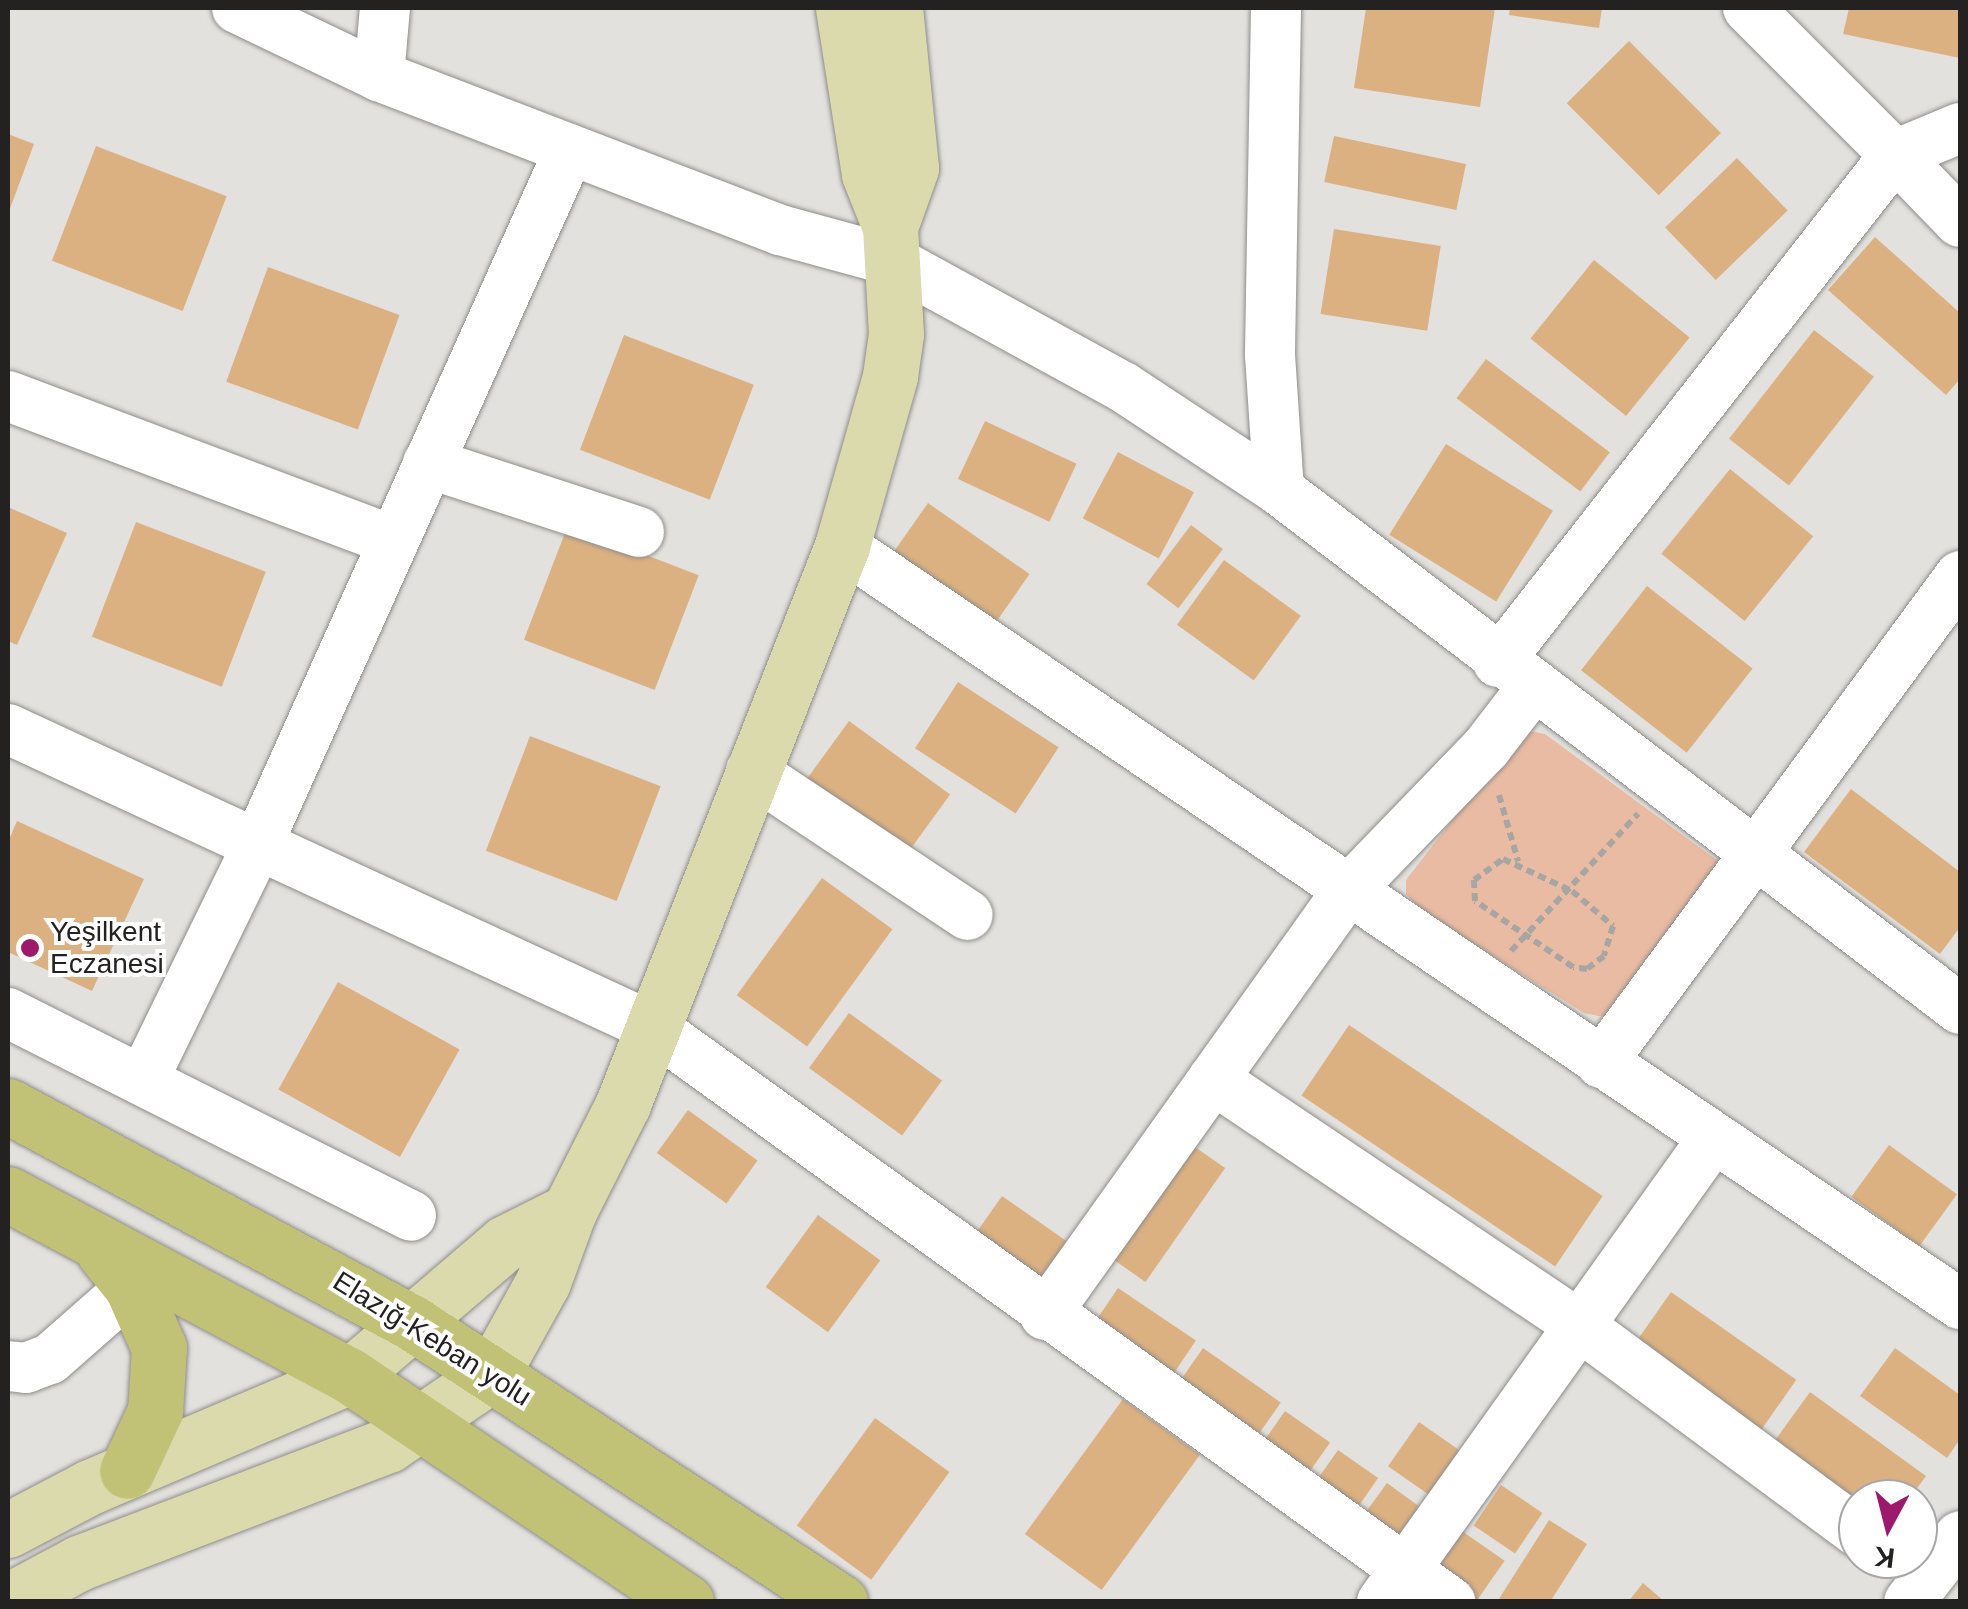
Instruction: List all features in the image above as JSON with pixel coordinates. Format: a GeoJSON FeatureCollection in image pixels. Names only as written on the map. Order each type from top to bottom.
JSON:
{"type":"FeatureCollection","features":[{"type":"Feature","properties":{"kind":"highway","name":"Elazığ-Keban yolu"},"geometry":{"type":"LineString","coordinates":[[8,1106],[414,1324],[840,1602]]}},
{"type":"Feature","properties":{"kind":"highway"},"geometry":{"type":"LineString","coordinates":[[8,1194],[350,1376],[686,1602]]}},
{"type":"Feature","properties":{"kind":"highway"},"geometry":{"type":"LineString","coordinates":[[96,1242],[132,1287],[155,1335],[160,1380],[155,1412],[127,1471]]}},
{"type":"Feature","properties":{"kind":"main road"},"geometry":{"type":"LineString","coordinates":[[843,8],[869,174],[891,244]]}},
{"type":"Feature","properties":{"kind":"main road"},"geometry":{"type":"LineString","coordinates":[[8,1601],[97,1556],[388,1445],[492,1374],[543,1282],[569,1211],[652,1028],[750,771],[842,546],[890,376],[891,244],[911,168],[894,8]]}},
{"type":"Feature","properties":{"kind":"main road"},"geometry":{"type":"LineString","coordinates":[[8,1530],[127,1471],[350,1376],[505,1243],[569,1211]]}},
{"type":"Feature","properties":{"kind":"street"},"geometry":{"type":"LineString","coordinates":[[237,8],[379,76],[780,230],[891,244],[1124,387],[1280,490],[1516,674],[1761,852],[1960,1009]]}},
{"type":"Feature","properties":{"kind":"street"},"geometry":{"type":"LineString","coordinates":[[379,76],[385,8]]}},
{"type":"Feature","properties":{"kind":"street"},"geometry":{"type":"LineString","coordinates":[[1276,8],[1270,356],[1280,490]]}},
{"type":"Feature","properties":{"kind":"street"},"geometry":{"type":"LineString","coordinates":[[1748,8],[1960,222]]}},
{"type":"Feature","properties":{"kind":"street"},"geometry":{"type":"LineString","coordinates":[[1044,1315],[1346,893],[1486,748],[1516,674],[1895,156],[1960,128]]}},
{"type":"Feature","properties":{"kind":"street"},"geometry":{"type":"LineString","coordinates":[[144,1078],[256,848],[570,149]]}},
{"type":"Feature","properties":{"kind":"street"},"geometry":{"type":"LineString","coordinates":[[8,396],[393,541]]}},
{"type":"Feature","properties":{"kind":"street"},"geometry":{"type":"LineString","coordinates":[[428,463],[639,532]]}},
{"type":"Feature","properties":{"kind":"street"},"geometry":{"type":"LineString","coordinates":[[842,546],[1346,893],[1960,1304]]}},
{"type":"Feature","properties":{"kind":"street"},"geometry":{"type":"LineString","coordinates":[[1602,1063],[1761,852],[1960,576]]}},
{"type":"Feature","properties":{"kind":"street"},"geometry":{"type":"LineString","coordinates":[[8,729],[256,848],[652,1028],[1044,1315],[1394,1586],[1450,1602]]}},
{"type":"Feature","properties":{"kind":"street"},"geometry":{"type":"LineString","coordinates":[[750,771],[968,916]]}},
{"type":"Feature","properties":{"kind":"street"},"geometry":{"type":"LineString","coordinates":[[8,1014],[144,1078],[411,1216]]}},
{"type":"Feature","properties":{"kind":"street"},"geometry":{"type":"LineString","coordinates":[[1214,1079],[1577,1324],[1838,1517]]}},
{"type":"Feature","properties":{"kind":"street"},"geometry":{"type":"LineString","coordinates":[[1394,1586],[1577,1324],[1714,1137]]}},
{"type":"Feature","properties":{"kind":"street"},"geometry":{"type":"LineString","coordinates":[[8,1366],[26,1368],[50,1359],[132,1287]]}},
{"type":"Feature","properties":{"kind":"street"},"geometry":{"type":"LineString","coordinates":[[1909,1581],[1960,1536]]}},
{"type":"Feature","properties":{"kind":"path"},"geometry":{"type":"LineString","coordinates":[[1486,748],[1518,861]]}},
{"type":"Feature","properties":{"kind":"path"},"geometry":{"type":"LineString","coordinates":[[1478,982],[1572,891],[1664,782]]}},
{"type":"Feature","properties":{"kind":"path"},"geometry":{"type":"LineString","coordinates":[[1518,861],[1572,891],[1613,926],[1604,956],[1587,969],[1573,967],[1475,901],[1474,880],[1488,866],[1518,861]]}},
{"type":"Feature","properties":{"kind":"shaded area"},"geometry":{"type":"Polygon","coordinates":[[[1522,730],[1545,734],[1718,861],[1721,870],[1609,1018],[1584,1013],[1424,913],[1406,894],[1406,880],[1522,730]]]}},
{"type":"Feature","properties":{"kind":"building"},"geometry":{"type":"Polygon","coordinates":[[[1366,8],[1495,8],[1480,107],[1354,88],[1366,8]]]}},
{"type":"Feature","properties":{"kind":"building"},"geometry":{"type":"Polygon","coordinates":[[[1510,8],[1602,8],[1599,28],[1509,15],[1510,8]]]}},
{"type":"Feature","properties":{"kind":"building"},"geometry":{"type":"Polygon","coordinates":[[[1849,8],[1960,8],[1960,58],[1843,34],[1849,8]]]}},
{"type":"Feature","properties":{"kind":"building"},"geometry":{"type":"Polygon","coordinates":[[[1629,41],[1721,133],[1659,195],[1567,103],[1629,41]]]}},
{"type":"Feature","properties":{"kind":"building"},"geometry":{"type":"Polygon","coordinates":[[[8,134],[34,144],[8,214],[8,134]]]}},
{"type":"Feature","properties":{"kind":"building"},"geometry":{"type":"Polygon","coordinates":[[[1334,136],[1466,164],[1456,210],[1324,182],[1334,136]]]}},
{"type":"Feature","properties":{"kind":"building"},"geometry":{"type":"Polygon","coordinates":[[[96,146],[227,196],[183,311],[52,261],[96,146]]]}},
{"type":"Feature","properties":{"kind":"building"},"geometry":{"type":"Polygon","coordinates":[[[1737,158],[1788,211],[1716,280],[1665,227],[1737,158]]]}},
{"type":"Feature","properties":{"kind":"building"},"geometry":{"type":"Polygon","coordinates":[[[1334,229],[1441,246],[1427,331],[1321,314],[1334,229]]]}},
{"type":"Feature","properties":{"kind":"building"},"geometry":{"type":"Polygon","coordinates":[[[1875,237],[1960,313],[1960,379],[1946,395],[1828,290],[1875,237]]]}},
{"type":"Feature","properties":{"kind":"building"},"geometry":{"type":"Polygon","coordinates":[[[1594,260],[1690,337],[1626,416],[1530,338],[1594,260]]]}},
{"type":"Feature","properties":{"kind":"building"},"geometry":{"type":"Polygon","coordinates":[[[268,267],[400,315],[358,430],[226,382],[268,267]]]}},
{"type":"Feature","properties":{"kind":"building"},"geometry":{"type":"Polygon","coordinates":[[[1814,330],[1874,377],[1789,486],[1729,439],[1814,330]]]}},
{"type":"Feature","properties":{"kind":"building"},"geometry":{"type":"Polygon","coordinates":[[[624,335],[754,385],[710,500],[580,450],[624,335]]]}},
{"type":"Feature","properties":{"kind":"building"},"geometry":{"type":"Polygon","coordinates":[[[1486,359],[1610,452],[1580,491],[1457,398],[1486,359]]]}},
{"type":"Feature","properties":{"kind":"building"},"geometry":{"type":"Polygon","coordinates":[[[985,421],[1077,464],[1049,522],[958,479],[985,421]]]}},
{"type":"Feature","properties":{"kind":"building"},"geometry":{"type":"Polygon","coordinates":[[[1446,444],[1553,511],[1496,602],[1389,535],[1446,444]]]}},
{"type":"Feature","properties":{"kind":"building"},"geometry":{"type":"Polygon","coordinates":[[[1118,452],[1194,492],[1159,559],[1083,518],[1118,452]]]}},
{"type":"Feature","properties":{"kind":"building"},"geometry":{"type":"Polygon","coordinates":[[[1730,469],[1813,536],[1745,621],[1661,554],[1730,469]]]}},
{"type":"Feature","properties":{"kind":"building"},"geometry":{"type":"Polygon","coordinates":[[[928,503],[1030,574],[992,628],[890,557],[928,503]]]}},
{"type":"Feature","properties":{"kind":"building"},"geometry":{"type":"Polygon","coordinates":[[[8,507],[67,533],[17,645],[8,641],[8,507]]]}},
{"type":"Feature","properties":{"kind":"building"},"geometry":{"type":"Polygon","coordinates":[[[136,522],[266,572],[222,687],[92,637],[136,522]]]}},
{"type":"Feature","properties":{"kind":"building"},"geometry":{"type":"Polygon","coordinates":[[[568,525],[699,575],[655,690],[524,640],[568,525]]]}},
{"type":"Feature","properties":{"kind":"building"},"geometry":{"type":"Polygon","coordinates":[[[1191,525],[1223,549],[1178,608],[1146,584],[1191,525]]]}},
{"type":"Feature","properties":{"kind":"building"},"geometry":{"type":"Polygon","coordinates":[[[1224,560],[1301,616],[1254,681],[1177,625],[1224,560]]]}},
{"type":"Feature","properties":{"kind":"building"},"geometry":{"type":"Polygon","coordinates":[[[1647,586],[1753,668],[1687,753],[1581,670],[1647,586]]]}},
{"type":"Feature","properties":{"kind":"building"},"geometry":{"type":"Polygon","coordinates":[[[958,682],[1059,747],[1016,814],[915,748],[958,682]]]}},
{"type":"Feature","properties":{"kind":"building"},"geometry":{"type":"Polygon","coordinates":[[[849,721],[950,794],[908,853],[807,779],[849,721]]]}},
{"type":"Feature","properties":{"kind":"building"},"geometry":{"type":"Polygon","coordinates":[[[530,736],[661,786],[617,901],[486,851],[530,736]]]}},
{"type":"Feature","properties":{"kind":"building"},"geometry":{"type":"Polygon","coordinates":[[[1851,789],[1960,872],[1960,927],[1940,954],[1804,852],[1851,789]]]}},
{"type":"Feature","properties":{"kind":"building"},"geometry":{"type":"Polygon","coordinates":[[[17,821],[144,879],[92,991],[8,952],[8,842],[17,821]]]}},
{"type":"Feature","properties":{"kind":"building"},"geometry":{"type":"Polygon","coordinates":[[[822,878],[892,929],[807,1046],[737,995],[822,878]]]}},
{"type":"Feature","properties":{"kind":"building"},"geometry":{"type":"Polygon","coordinates":[[[338,982],[460,1049],[400,1157],[278,1090],[338,982]]]}},
{"type":"Feature","properties":{"kind":"building"},"geometry":{"type":"Polygon","coordinates":[[[849,1013],[942,1081],[902,1136],[809,1068],[849,1013]]]}},
{"type":"Feature","properties":{"kind":"building"},"geometry":{"type":"Polygon","coordinates":[[[1349,1025],[1603,1196],[1555,1267],[1301,1095],[1349,1025]]]}},
{"type":"Feature","properties":{"kind":"building"},"geometry":{"type":"Polygon","coordinates":[[[688,1110],[758,1161],[726,1203],[657,1153],[688,1110]]]}},
{"type":"Feature","properties":{"kind":"building"},"geometry":{"type":"Polygon","coordinates":[[[1185,1140],[1225,1168],[1145,1282],[1105,1254],[1185,1140]]]}},
{"type":"Feature","properties":{"kind":"building"},"geometry":{"type":"Polygon","coordinates":[[[1889,1145],[1957,1194],[1919,1246],[1851,1197],[1889,1145]]]}},
{"type":"Feature","properties":{"kind":"building"},"geometry":{"type":"Polygon","coordinates":[[[1002,1196],[1072,1245],[1045,1285],[974,1235],[1002,1196]]]}},
{"type":"Feature","properties":{"kind":"building"},"geometry":{"type":"Polygon","coordinates":[[[818,1215],[880,1260],[828,1332],[766,1287],[818,1215]]]}},
{"type":"Feature","properties":{"kind":"building"},"geometry":{"type":"Polygon","coordinates":[[[1118,1288],[1196,1341],[1167,1383],[1089,1330],[1118,1288]]]}},
{"type":"Feature","properties":{"kind":"building"},"geometry":{"type":"Polygon","coordinates":[[[1671,1292],[1796,1380],[1755,1439],[1630,1351],[1671,1292]]]}},
{"type":"Feature","properties":{"kind":"building"},"geometry":{"type":"Polygon","coordinates":[[[1203,1348],[1281,1402],[1253,1443],[1175,1388],[1203,1348]]]}},
{"type":"Feature","properties":{"kind":"building"},"geometry":{"type":"Polygon","coordinates":[[[1895,1348],[1960,1395],[1960,1439],[1947,1458],[1860,1396],[1895,1348]]]}},
{"type":"Feature","properties":{"kind":"building"},"geometry":{"type":"Polygon","coordinates":[[[1810,1392],[1926,1476],[1838,1479],[1838,1504],[1766,1453],[1810,1392]]]}},
{"type":"Feature","properties":{"kind":"building"},"geometry":{"type":"Polygon","coordinates":[[[1123,1399],[1200,1455],[1102,1590],[1025,1534],[1123,1399]]]}},
{"type":"Feature","properties":{"kind":"building"},"geometry":{"type":"Polygon","coordinates":[[[1285,1411],[1330,1443],[1305,1479],[1260,1447],[1285,1411]]]}},
{"type":"Feature","properties":{"kind":"building"},"geometry":{"type":"Polygon","coordinates":[[[875,1418],[949,1472],[871,1580],[797,1526],[875,1418]]]}},
{"type":"Feature","properties":{"kind":"building"},"geometry":{"type":"Polygon","coordinates":[[[1419,1422],[1473,1460],[1442,1504],[1388,1466],[1419,1422]]]}},
{"type":"Feature","properties":{"kind":"building"},"geometry":{"type":"Polygon","coordinates":[[[1338,1450],[1378,1478],[1352,1515],[1312,1487],[1338,1450]]]}},
{"type":"Feature","properties":{"kind":"building"},"geometry":{"type":"Polygon","coordinates":[[[1387,1483],[1431,1515],[1402,1554],[1359,1522],[1387,1483]]]}},
{"type":"Feature","properties":{"kind":"building"},"geometry":{"type":"Polygon","coordinates":[[[1501,1485],[1542,1513],[1515,1554],[1474,1526],[1501,1485]]]}},
{"type":"Feature","properties":{"kind":"building"},"geometry":{"type":"Polygon","coordinates":[[[1549,1520],[1587,1544],[1550,1602],[1497,1602],[1549,1520]]]}},
{"type":"Feature","properties":{"kind":"building"},"geometry":{"type":"Polygon","coordinates":[[[1462,1531],[1505,1561],[1476,1602],[1432,1574],[1462,1531]]]}},
{"type":"Feature","properties":{"kind":"building"},"geometry":{"type":"Polygon","coordinates":[[[1643,1583],[1665,1602],[1628,1602],[1643,1583]]]}},
{"type":"Feature","properties":{"kind":"place","name":"Yeşilkent Eczanesi"},"geometry":{"type":"Point","coordinates":[30,948]}}]}
